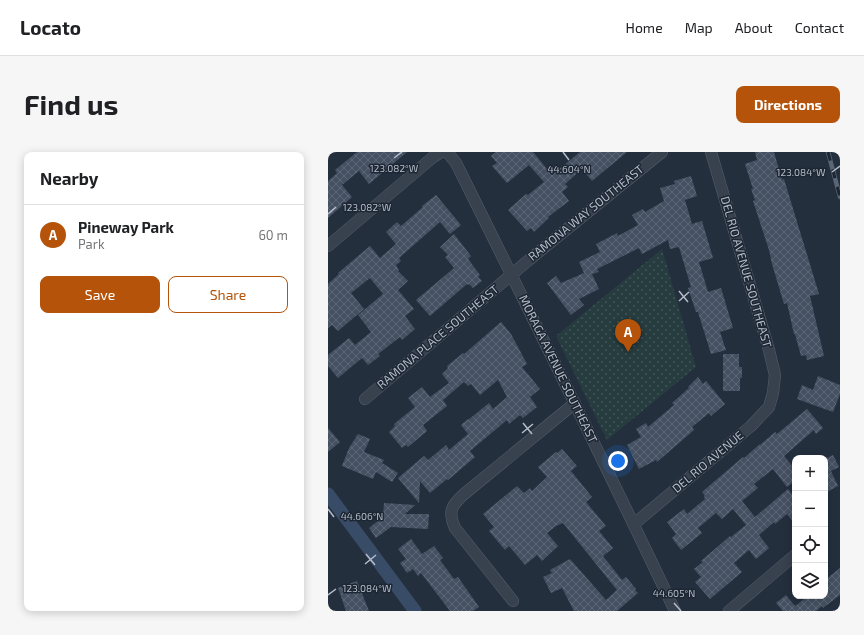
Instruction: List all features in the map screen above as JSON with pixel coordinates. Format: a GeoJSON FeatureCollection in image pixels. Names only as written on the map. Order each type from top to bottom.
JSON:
{"type":"FeatureCollection","features":[{"type":"Feature","properties":{"kind":"street"},"geometry":{"type":"LineString","coordinates":[[328,246],[441,152]]}},
{"type":"Feature","properties":{"kind":"street","name":"MORAGA AVENUE SOUTHEAST"},"geometry":{"type":"LineString","coordinates":[[447,152],[456,163],[512,275],[675,611]]}},
{"type":"Feature","properties":{"kind":"street","name":"RAMONA WAY SOUTHEAST"},"geometry":{"type":"LineString","coordinates":[[512,275],[662,152]]}},
{"type":"Feature","properties":{"kind":"street","name":"DEL RIO AVENUE SOUTHEAST"},"geometry":{"type":"LineString","coordinates":[[711,152],[769,350],[775,375],[773,393]]}},
{"type":"Feature","properties":{"kind":"street","name":"RAMONA PLACE SOUTHEAST"},"geometry":{"type":"LineString","coordinates":[[365,399],[512,275]]}},
{"type":"Feature","properties":{"kind":"street","name":"DEL RIO AVENUE"},"geometry":{"type":"LineString","coordinates":[[634,524],[751,426],[769,407],[773,393]]}},
{"type":"Feature","properties":{"kind":"street"},"geometry":{"type":"LineString","coordinates":[[513,601],[455,528],[450,514],[457,500],[575,403]]}},
{"type":"Feature","properties":{"kind":"street"},"geometry":{"type":"LineString","coordinates":[[729,611],[792,558]]}},
{"type":"Feature","properties":{"kind":"green space"},"geometry":{"type":"Polygon","coordinates":[[[662,249],[696,367],[607,440],[556,336],[662,249]]]}},
{"type":"Feature","properties":{"kind":"building"},"geometry":{"type":"Polygon","coordinates":[[[357,152],[407,152],[369,184],[359,171],[342,185],[352,197],[328,218],[328,181],[337,173],[335,170],[357,152]]]}},
{"type":"Feature","properties":{"kind":"building"},"geometry":{"type":"Polygon","coordinates":[[[496,152],[533,152],[552,175],[580,152],[627,152],[592,181],[582,169],[565,184],[568,187],[562,192],[569,201],[548,217],[549,218],[534,232],[531,228],[527,231],[508,210],[526,194],[528,195],[544,182],[529,165],[507,183],[492,166],[497,163],[491,156],[496,152]]]}},
{"type":"Feature","properties":{"kind":"building"},"geometry":{"type":"Polygon","coordinates":[[[755,152],[774,152],[782,180],[784,179],[819,294],[810,296],[824,356],[807,360],[806,355],[801,356],[787,303],[784,304],[753,201],[755,200],[751,189],[753,189],[745,164],[757,160],[755,152]]]}},
{"type":"Feature","properties":{"kind":"building"},"geometry":{"type":"Polygon","coordinates":[[[691,176],[697,196],[685,200],[692,224],[702,221],[713,258],[699,262],[708,292],[721,288],[733,328],[720,332],[726,350],[711,354],[698,312],[696,312],[688,288],[691,287],[679,247],[670,249],[668,240],[642,254],[639,248],[597,269],[599,272],[592,274],[599,289],[579,299],[584,305],[571,315],[547,283],[556,276],[561,283],[584,273],[579,262],[600,252],[596,244],[617,233],[618,236],[638,225],[632,215],[643,209],[645,212],[664,201],[660,188],[675,184],[674,181],[691,176]]]}},
{"type":"Feature","properties":{"kind":"building"},"geometry":{"type":"Polygon","coordinates":[[[436,195],[461,225],[450,234],[440,222],[399,258],[401,261],[396,265],[399,270],[398,271],[408,281],[398,290],[414,309],[405,316],[415,329],[402,340],[400,337],[378,354],[380,356],[368,365],[362,358],[338,378],[328,366],[328,355],[349,338],[355,345],[371,332],[358,315],[383,294],[370,278],[351,293],[364,309],[338,331],[332,325],[328,328],[328,284],[339,274],[338,273],[370,246],[380,258],[396,244],[386,232],[397,222],[401,226],[436,195]]]}},
{"type":"Feature","properties":{"kind":"building"},"geometry":{"type":"Polygon","coordinates":[[[454,234],[471,256],[468,259],[480,275],[478,277],[482,281],[473,288],[467,284],[430,316],[416,300],[454,268],[445,257],[448,255],[440,247],[454,234]]]}},
{"type":"Feature","properties":{"kind":"building"},"geometry":{"type":"Polygon","coordinates":[[[501,322],[511,334],[527,364],[522,367],[540,389],[530,397],[537,407],[523,418],[520,415],[509,424],[507,420],[470,451],[475,457],[430,493],[420,481],[419,503],[398,478],[424,456],[428,460],[446,445],[449,450],[468,434],[461,425],[489,403],[493,409],[507,397],[498,380],[480,395],[471,384],[468,386],[464,382],[443,400],[447,406],[423,425],[427,431],[408,447],[406,445],[402,448],[389,432],[395,426],[394,424],[415,407],[408,398],[422,387],[430,397],[449,383],[442,374],[448,368],[447,366],[463,353],[464,354],[501,322]]]}},
{"type":"Feature","properties":{"kind":"building"},"geometry":{"type":"Polygon","coordinates":[[[723,354],[739,354],[739,367],[742,367],[740,391],[723,391],[723,354]]]}},
{"type":"Feature","properties":{"kind":"building"},"geometry":{"type":"Polygon","coordinates":[[[818,376],[840,385],[840,394],[833,412],[797,399],[802,385],[813,390],[818,376]]]}},
{"type":"Feature","properties":{"kind":"building"},"geometry":{"type":"Polygon","coordinates":[[[698,377],[703,384],[706,381],[725,404],[711,416],[709,413],[692,427],[694,430],[657,462],[656,460],[639,469],[627,445],[641,437],[636,429],[646,423],[648,427],[674,405],[672,403],[689,388],[688,387],[698,377]]]}},
{"type":"Feature","properties":{"kind":"building"},"geometry":{"type":"Polygon","coordinates":[[[807,409],[823,428],[816,434],[814,430],[784,456],[792,465],[792,483],[787,487],[773,469],[754,484],[758,488],[742,501],[755,517],[788,489],[792,494],[792,520],[787,514],[775,524],[774,522],[759,535],[769,548],[756,559],[749,550],[734,563],[742,572],[710,599],[695,582],[701,577],[694,569],[730,536],[731,537],[746,525],[733,509],[722,519],[716,513],[698,528],[702,533],[681,550],[672,538],[676,534],[667,522],[684,509],[687,514],[705,499],[702,492],[775,432],[777,434],[807,409]]]}},
{"type":"Feature","properties":{"kind":"building"},"geometry":{"type":"Polygon","coordinates":[[[328,428],[340,442],[328,452],[328,428]]]}},
{"type":"Feature","properties":{"kind":"building"},"geometry":{"type":"Polygon","coordinates":[[[358,434],[370,439],[364,452],[384,460],[382,463],[398,473],[392,482],[376,472],[373,479],[342,466],[349,448],[358,434]]]}},
{"type":"Feature","properties":{"kind":"building"},"geometry":{"type":"Polygon","coordinates":[[[562,449],[577,466],[571,471],[592,497],[586,502],[606,526],[599,531],[613,548],[603,556],[622,580],[626,577],[638,593],[617,611],[574,611],[562,588],[551,593],[543,577],[552,573],[550,570],[570,559],[606,600],[617,590],[563,523],[547,533],[558,546],[542,561],[537,555],[525,565],[509,546],[505,550],[489,531],[494,527],[483,514],[517,486],[524,493],[530,488],[532,491],[547,477],[538,467],[562,449]]]}},
{"type":"Feature","properties":{"kind":"building"},"geometry":{"type":"Polygon","coordinates":[[[833,455],[839,467],[831,471],[838,486],[828,491],[828,491],[828,458],[833,455]]]}},
{"type":"Feature","properties":{"kind":"building"},"geometry":{"type":"Polygon","coordinates":[[[384,503],[415,505],[405,514],[429,514],[428,529],[391,527],[376,538],[369,528],[383,517],[384,503]]]}},
{"type":"Feature","properties":{"kind":"building"},"geometry":{"type":"Polygon","coordinates":[[[411,539],[422,554],[434,546],[443,558],[440,560],[454,579],[458,577],[479,607],[473,611],[450,611],[421,573],[418,576],[413,569],[407,573],[400,563],[406,559],[398,549],[411,539]]]}},
{"type":"Feature","properties":{"kind":"building"},"geometry":{"type":"Polygon","coordinates":[[[840,568],[840,595],[823,608],[822,606],[816,611],[783,611],[776,603],[786,595],[795,606],[804,599],[828,599],[828,578],[840,568]]]}},
{"type":"Feature","properties":{"kind":"building"},"geometry":{"type":"Polygon","coordinates":[[[357,581],[369,611],[346,611],[338,588],[357,581]]]}},
{"type":"Feature","properties":{"kind":"waterway"},"geometry":{"type":"LineString","coordinates":[[328,494],[415,611]]}},
{"type":"Feature","properties":{"kind":"railway"},"geometry":{"type":"LineString","coordinates":[[828,152],[840,197]]}},
{"type":"Feature","properties":{"kind":"place","name":"Pineway Park"},"geometry":{"type":"Point","coordinates":[628,352]}}]}
